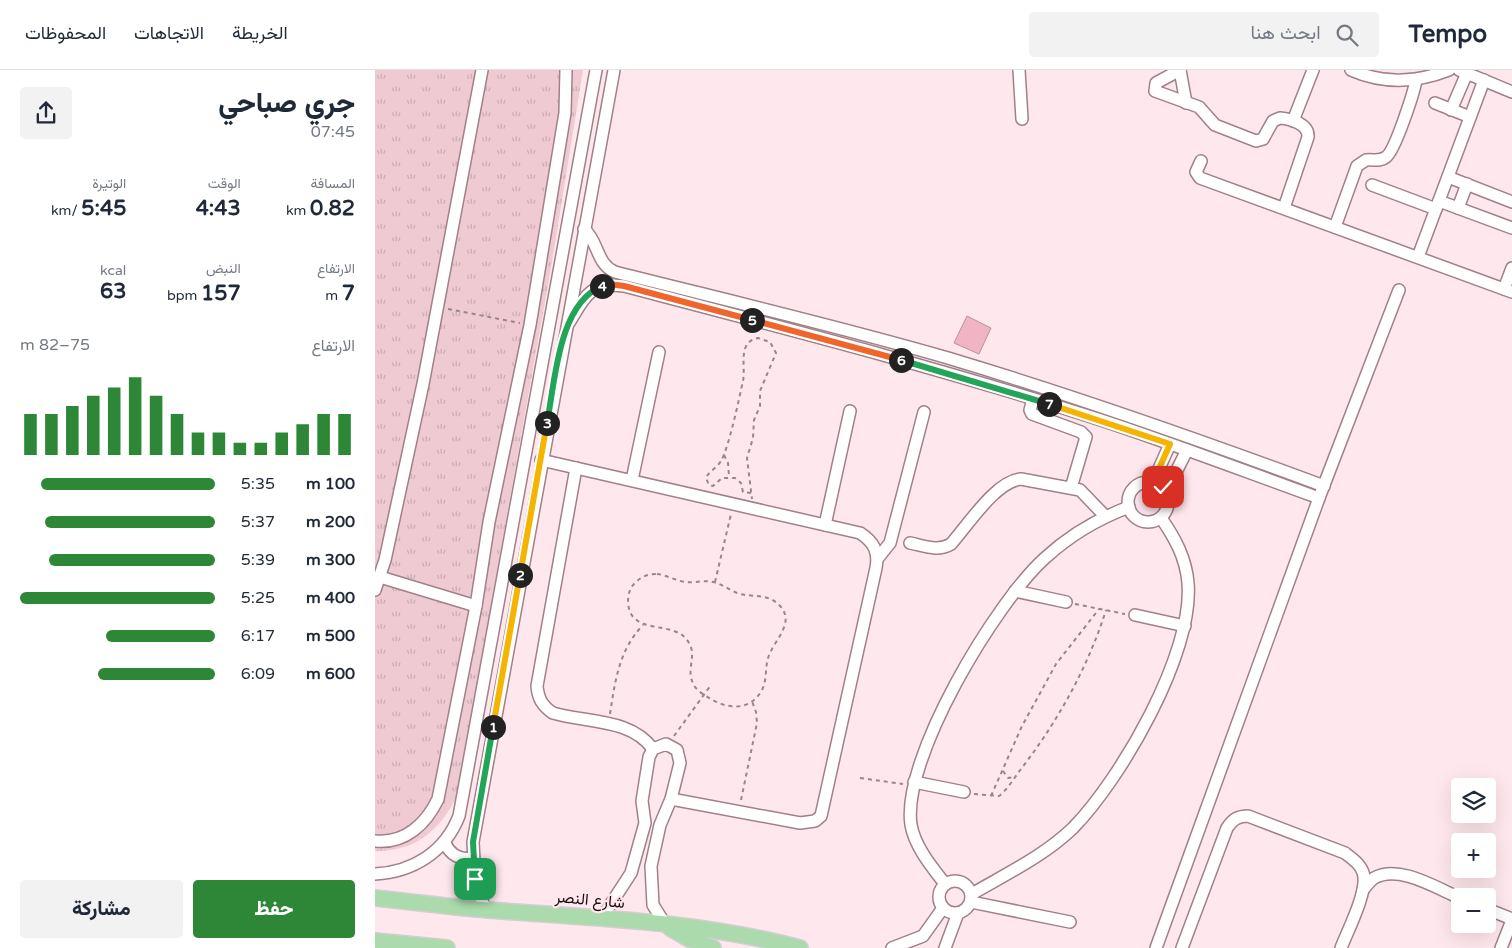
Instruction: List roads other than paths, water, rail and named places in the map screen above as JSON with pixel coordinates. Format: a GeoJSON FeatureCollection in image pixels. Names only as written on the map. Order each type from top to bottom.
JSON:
{"type":"FeatureCollection","features":[{"type":"Feature","properties":{"kind":"main road","name":"شارع النصر"},"geometry":{"type":"LineString","coordinates":[[375,898],[485,910],[665,924],[719,931],[800,948]]}},
{"type":"Feature","properties":{"kind":"main road"},"geometry":{"type":"LineString","coordinates":[[665,924],[689,939],[713,948]]}},
{"type":"Feature","properties":{"kind":"main road"},"geometry":{"type":"LineString","coordinates":[[375,941],[447,948]]}},
{"type":"Feature","properties":{"kind":"street"},"geometry":{"type":"LineString","coordinates":[[375,590],[380,578],[437,307],[481,70]]}},
{"type":"Feature","properties":{"kind":"street"},"geometry":{"type":"LineString","coordinates":[[375,841],[397,839],[410,833],[422,824],[432,812],[438,798],[476,606],[489,522],[530,325],[565,113],[566,70]]}},
{"type":"Feature","properties":{"kind":"street"},"geometry":{"type":"LineString","coordinates":[[375,874],[402,870],[418,863],[445,843],[459,816],[596,70]]}},
{"type":"Feature","properties":{"kind":"street"},"geometry":{"type":"LineString","coordinates":[[485,910],[478,890],[473,858],[473,842],[613,70]]}},
{"type":"Feature","properties":{"kind":"street"},"geometry":{"type":"LineString","coordinates":[[1019,70],[1022,119]]}},
{"type":"Feature","properties":{"kind":"street"},"geometry":{"type":"LineString","coordinates":[[1186,103],[1180,70],[1156,84],[1154,89],[1159,94],[1203,110],[1209,120],[1215,125],[1256,141],[1263,139],[1276,119],[1283,118],[1305,127],[1308,137],[1284,208]]}},
{"type":"Feature","properties":{"kind":"street"},"geometry":{"type":"LineString","coordinates":[[1293,122],[1313,70]]}},
{"type":"Feature","properties":{"kind":"street"},"geometry":{"type":"LineString","coordinates":[[1351,70],[1377,79],[1416,80],[1449,70]]}},
{"type":"Feature","properties":{"kind":"street"},"geometry":{"type":"LineString","coordinates":[[1451,110],[1463,72],[1512,92]]}},
{"type":"Feature","properties":{"kind":"street"},"geometry":{"type":"LineString","coordinates":[[1335,227],[1357,166],[1363,161],[1382,160],[1388,155],[1411,102],[1416,80]]}},
{"type":"Feature","properties":{"kind":"street"},"geometry":{"type":"LineString","coordinates":[[1418,257],[1484,80]]}},
{"type":"Feature","properties":{"kind":"street"},"geometry":{"type":"LineString","coordinates":[[1435,103],[1471,117]]}},
{"type":"Feature","properties":{"kind":"street"},"geometry":{"type":"LineString","coordinates":[[1201,161],[1197,172],[1198,176],[1508,290],[1512,268]]}},
{"type":"Feature","properties":{"kind":"street"},"geometry":{"type":"LineString","coordinates":[[1448,177],[1512,202]]}},
{"type":"Feature","properties":{"kind":"street"},"geometry":{"type":"LineString","coordinates":[[1458,208],[1467,184]]}},
{"type":"Feature","properties":{"kind":"street"},"geometry":{"type":"LineString","coordinates":[[1372,185],[1437,205],[1458,208],[1512,228]]}},
{"type":"Feature","properties":{"kind":"street"},"geometry":{"type":"LineString","coordinates":[[584,229],[594,241],[603,264],[615,272],[776,311],[949,358],[1170,430],[1324,486]]}},
{"type":"Feature","properties":{"kind":"street"},"geometry":{"type":"LineString","coordinates":[[565,329],[585,296],[595,289],[609,284],[856,347],[1031,399],[1170,444],[1319,498]]}},
{"type":"Feature","properties":{"kind":"street"},"geometry":{"type":"LineString","coordinates":[[1156,948],[1319,498],[1399,290]]}},
{"type":"Feature","properties":{"kind":"street"},"geometry":{"type":"LineString","coordinates":[[631,480],[659,352]]}},
{"type":"Feature","properties":{"kind":"street"},"geometry":{"type":"LineString","coordinates":[[1032,385],[1030,410],[1032,414],[1081,432],[1086,437],[1071,488]]}},
{"type":"Feature","properties":{"kind":"street"},"geometry":{"type":"LineString","coordinates":[[825,525],[850,411]]}},
{"type":"Feature","properties":{"kind":"street"},"geometry":{"type":"LineString","coordinates":[[671,799],[738,813],[808,824],[815,822],[821,816],[878,558],[890,543],[924,412]]}},
{"type":"Feature","properties":{"kind":"street"},"geometry":{"type":"LineString","coordinates":[[1153,482],[1170,444]]}},
{"type":"Feature","properties":{"kind":"street"},"geometry":{"type":"LineString","coordinates":[[1166,492],[1187,450]]}},
{"type":"Feature","properties":{"kind":"street"},"geometry":{"type":"LineString","coordinates":[[541,460],[860,533],[869,539],[875,547],[878,558]]}},
{"type":"Feature","properties":{"kind":"street"},"geometry":{"type":"LineString","coordinates":[[577,468],[537,686],[538,694],[546,708],[553,713],[633,731],[653,749]]}},
{"type":"Feature","properties":{"kind":"street"},"geometry":{"type":"LineString","coordinates":[[910,543],[938,550],[945,548],[951,544],[1000,488],[1013,480],[1071,488],[1085,493],[1105,516]]}},
{"type":"Feature","properties":{"kind":"street"},"geometry":{"type":"LineString","coordinates":[[1153,482],[1166,492],[1169,503],[1161,518],[1152,522],[1142,521],[1133,516],[1129,507],[1129,495],[1136,485],[1153,482]]}},
{"type":"Feature","properties":{"kind":"street"},"geometry":{"type":"LineString","coordinates":[[945,884],[927,859],[912,827],[910,813],[914,784],[923,753],[955,687],[990,625],[1015,591],[1043,559],[1062,543],[1105,516],[1129,507]]}},
{"type":"Feature","properties":{"kind":"street"},"geometry":{"type":"LineString","coordinates":[[971,898],[968,886],[961,882],[953,881],[945,884],[940,891],[939,900],[943,908],[950,913],[958,914],[964,911],[971,898],[1052,845],[1088,811],[1113,775],[1141,727],[1174,661],[1185,626],[1188,584],[1180,548],[1161,518]]}},
{"type":"Feature","properties":{"kind":"street"},"geometry":{"type":"LineString","coordinates":[[380,578],[476,606]]}},
{"type":"Feature","properties":{"kind":"street"},"geometry":{"type":"LineString","coordinates":[[1015,591],[1066,602]]}},
{"type":"Feature","properties":{"kind":"street"},"geometry":{"type":"LineString","coordinates":[[1135,615],[1185,626]]}},
{"type":"Feature","properties":{"kind":"street"},"geometry":{"type":"LineString","coordinates":[[601,918],[626,882],[632,868],[645,816],[643,801],[649,757],[653,749],[661,744],[669,744],[677,750],[681,758],[671,799],[662,820],[651,861],[653,905],[665,924]]}},
{"type":"Feature","properties":{"kind":"street"},"geometry":{"type":"LineString","coordinates":[[914,784],[964,792]]}},
{"type":"Feature","properties":{"kind":"street"},"geometry":{"type":"LineString","coordinates":[[645,816],[662,820]]}},
{"type":"Feature","properties":{"kind":"street"},"geometry":{"type":"LineString","coordinates":[[1182,948],[1227,828],[1232,820],[1239,816],[1248,816],[1345,853],[1357,862],[1364,876],[1363,890],[1341,948]]}},
{"type":"Feature","properties":{"kind":"street"},"geometry":{"type":"LineString","coordinates":[[445,843],[449,851],[456,857],[473,858]]}},
{"type":"Feature","properties":{"kind":"street"},"geometry":{"type":"LineString","coordinates":[[632,868],[651,872]]}},
{"type":"Feature","properties":{"kind":"street"},"geometry":{"type":"LineString","coordinates":[[1363,890],[1373,879],[1387,874],[1403,875],[1451,894]]}},
{"type":"Feature","properties":{"kind":"street"},"geometry":{"type":"LineString","coordinates":[[971,898],[1070,922]]}},
{"type":"Feature","properties":{"kind":"street"},"geometry":{"type":"LineString","coordinates":[[892,948],[923,936],[943,908]]}},
{"type":"Feature","properties":{"kind":"street"},"geometry":{"type":"LineString","coordinates":[[1496,913],[1512,919],[1501,948]]}},
{"type":"Feature","properties":{"kind":"street"},"geometry":{"type":"LineString","coordinates":[[945,948],[958,914]]}}]}
